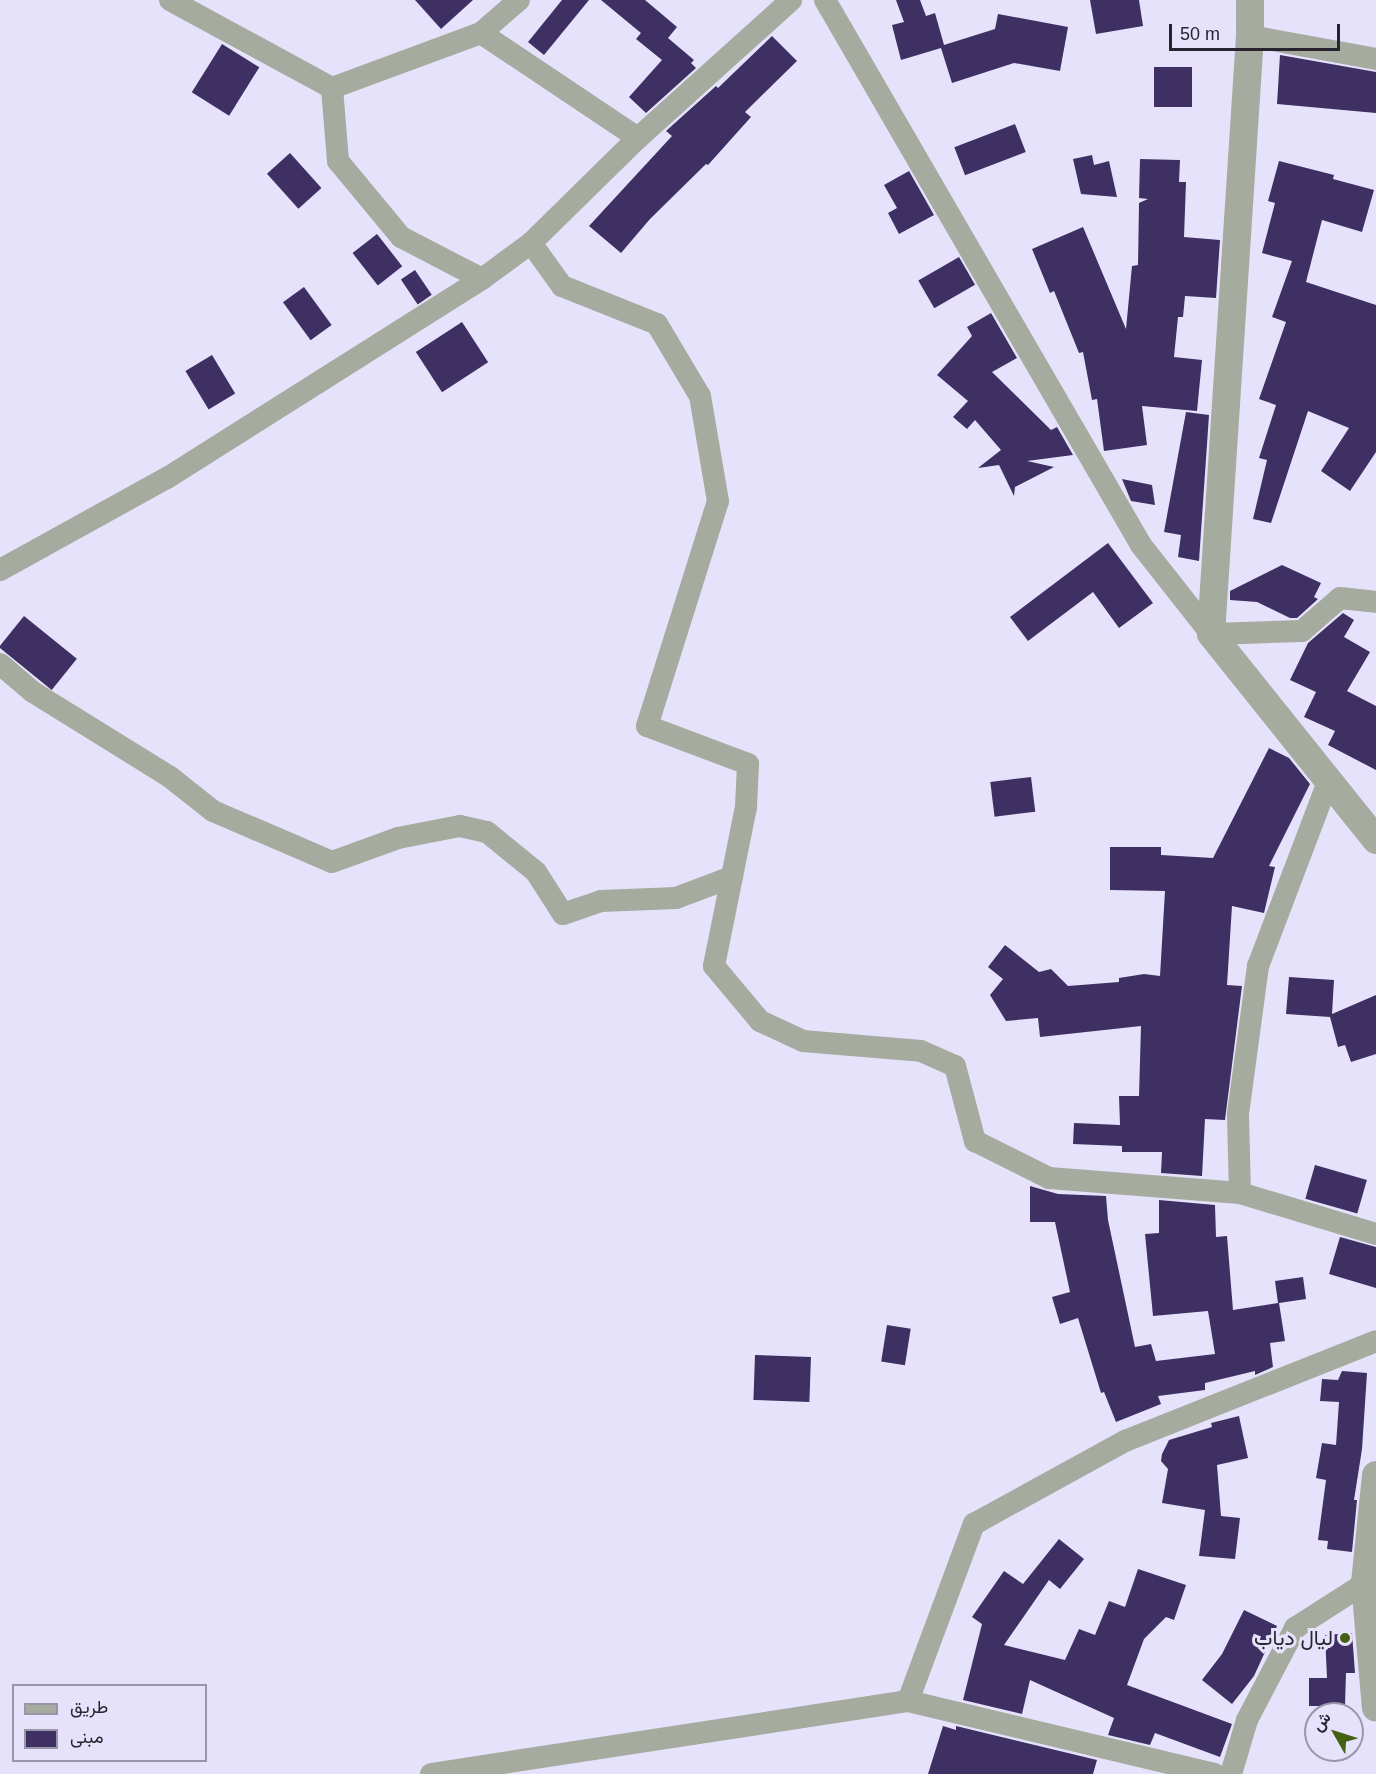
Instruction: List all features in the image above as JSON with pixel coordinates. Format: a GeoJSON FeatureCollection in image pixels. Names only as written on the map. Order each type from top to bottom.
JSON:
{"type":"FeatureCollection","features":[{"type":"Feature","properties":{"kind":"street"},"geometry":{"type":"LineString","coordinates":[[170,0],[332,88],[481,33],[519,0]]}},
{"type":"Feature","properties":{"kind":"street"},"geometry":{"type":"LineString","coordinates":[[0,570],[167,478],[482,279],[531,243],[638,138],[791,0]]}},
{"type":"Feature","properties":{"kind":"street"},"geometry":{"type":"LineString","coordinates":[[825,0],[1141,545],[1376,840]]}},
{"type":"Feature","properties":{"kind":"street"},"geometry":{"type":"LineString","coordinates":[[1211,634],[1250,36],[1250,0]]}},
{"type":"Feature","properties":{"kind":"street"},"geometry":{"type":"LineString","coordinates":[[481,33],[638,138]]}},
{"type":"Feature","properties":{"kind":"street"},"geometry":{"type":"LineString","coordinates":[[1250,36],[1376,59]]}},
{"type":"Feature","properties":{"kind":"street"},"geometry":{"type":"LineString","coordinates":[[332,88],[338,161],[401,237],[482,279]]}},
{"type":"Feature","properties":{"kind":"street"},"geometry":{"type":"LineString","coordinates":[[531,243],[562,286],[657,324],[699,396],[718,501],[647,726],[748,764],[746,807],[714,966],[760,1021],[803,1041],[921,1051],[955,1065],[975,1141],[1048,1178],[1240,1193],[1376,1234]]}},
{"type":"Feature","properties":{"kind":"street"},"geometry":{"type":"LineString","coordinates":[[1211,634],[1302,632],[1340,598],[1376,602]]}},
{"type":"Feature","properties":{"kind":"street"},"geometry":{"type":"LineString","coordinates":[[0,664],[33,692],[170,777],[213,811],[332,862],[398,838],[460,826],[487,832],[536,872],[563,914],[601,901],[676,898],[732,877]]}},
{"type":"Feature","properties":{"kind":"street"},"geometry":{"type":"LineString","coordinates":[[1240,1193],[1238,1114],[1258,966],[1329,779]]}},
{"type":"Feature","properties":{"kind":"street"},"geometry":{"type":"LineString","coordinates":[[908,1701],[974,1524],[1125,1441],[1376,1341]]}},
{"type":"Feature","properties":{"kind":"street"},"geometry":{"type":"LineString","coordinates":[[1376,1475],[1365,1582],[1376,1708]]}},
{"type":"Feature","properties":{"kind":"street"},"geometry":{"type":"LineString","coordinates":[[1231,1774],[1247,1720],[1295,1628],[1365,1582]]}},
{"type":"Feature","properties":{"kind":"street"},"geometry":{"type":"LineString","coordinates":[[431,1774],[908,1701],[1214,1774]]}},
{"type":"Feature","properties":{"kind":"building"},"geometry":{"type":"Polygon","coordinates":[[[415,0],[473,0],[441,29],[415,0]]]}},
{"type":"Feature","properties":{"kind":"building"},"geometry":{"type":"Polygon","coordinates":[[[562,0],[589,0],[544,55],[528,42],[562,0]]]}},
{"type":"Feature","properties":{"kind":"building"},"geometry":{"type":"Polygon","coordinates":[[[601,0],[645,0],[677,27],[668,38],[694,60],[691,63],[696,68],[646,113],[629,97],[662,60],[636,39],[641,33],[601,0]]]}},
{"type":"Feature","properties":{"kind":"building"},"geometry":{"type":"Polygon","coordinates":[[[896,0],[920,0],[926,16],[935,13],[944,45],[995,29],[998,14],[1068,27],[1060,71],[1014,63],[952,83],[941,48],[901,60],[892,25],[904,22],[896,0]]]}},
{"type":"Feature","properties":{"kind":"building"},"geometry":{"type":"Polygon","coordinates":[[[1090,0],[1139,0],[1143,26],[1096,34],[1090,0]]]}},
{"type":"Feature","properties":{"kind":"building"},"geometry":{"type":"Polygon","coordinates":[[[772,36],[797,61],[745,112],[751,117],[708,165],[706,164],[650,219],[621,253],[589,226],[672,136],[666,131],[716,86],[718,88],[772,36]]]}},
{"type":"Feature","properties":{"kind":"building"},"geometry":{"type":"Polygon","coordinates":[[[222,44],[259,67],[229,116],[192,92],[222,44]]]}},
{"type":"Feature","properties":{"kind":"building"},"geometry":{"type":"Polygon","coordinates":[[[1280,55],[1376,72],[1376,113],[1277,104],[1280,55]]]}},
{"type":"Feature","properties":{"kind":"building"},"geometry":{"type":"Polygon","coordinates":[[[1154,67],[1192,67],[1192,107],[1154,107],[1154,67]]]}},
{"type":"Feature","properties":{"kind":"building"},"geometry":{"type":"Polygon","coordinates":[[[1015,124],[1026,152],[965,175],[954,147],[1015,124]]]}},
{"type":"Feature","properties":{"kind":"building"},"geometry":{"type":"Polygon","coordinates":[[[290,153],[321,188],[298,209],[267,174],[290,153]]]}},
{"type":"Feature","properties":{"kind":"building"},"geometry":{"type":"Polygon","coordinates":[[[1092,155],[1094,165],[1109,161],[1117,197],[1081,194],[1073,159],[1092,155]]]}},
{"type":"Feature","properties":{"kind":"building"},"geometry":{"type":"Polygon","coordinates":[[[1140,159],[1180,160],[1179,182],[1186,182],[1184,237],[1220,240],[1216,298],[1185,296],[1183,317],[1178,317],[1174,357],[1202,360],[1197,411],[1142,406],[1147,445],[1104,451],[1097,399],[1092,400],[1083,352],[1079,353],[1054,291],[1050,293],[1032,249],[1083,227],[1126,329],[1132,266],[1138,265],[1139,203],[1148,199],[1139,198],[1140,159]]]}},
{"type":"Feature","properties":{"kind":"building"},"geometry":{"type":"Polygon","coordinates":[[[1279,161],[1334,175],[1333,179],[1374,190],[1362,232],[1322,220],[1306,282],[1376,305],[1376,452],[1350,491],[1321,471],[1349,428],[1308,411],[1271,523],[1253,519],[1267,460],[1259,458],[1276,405],[1259,399],[1286,322],[1272,317],[1292,261],[1262,253],[1275,203],[1268,201],[1279,161]]]}},
{"type":"Feature","properties":{"kind":"building"},"geometry":{"type":"Polygon","coordinates":[[[909,171],[934,215],[899,234],[888,213],[897,208],[884,185],[909,171]]]}},
{"type":"Feature","properties":{"kind":"building"},"geometry":{"type":"Polygon","coordinates":[[[377,234],[402,266],[378,285],[353,253],[377,234]]]}},
{"type":"Feature","properties":{"kind":"building"},"geometry":{"type":"Polygon","coordinates":[[[959,257],[975,285],[934,308],[918,280],[959,257]]]}},
{"type":"Feature","properties":{"kind":"building"},"geometry":{"type":"Polygon","coordinates":[[[415,270],[432,295],[418,304],[401,280],[415,270]]]}},
{"type":"Feature","properties":{"kind":"building"},"geometry":{"type":"Polygon","coordinates":[[[304,287],[332,325],[311,340],[283,302],[304,287]]]}},
{"type":"Feature","properties":{"kind":"building"},"geometry":{"type":"Polygon","coordinates":[[[991,313],[1017,358],[992,372],[1051,430],[1057,427],[1073,455],[1027,461],[1054,467],[1015,487],[1014,496],[999,465],[978,468],[1001,450],[975,420],[967,429],[953,417],[968,401],[937,375],[972,336],[967,327],[991,313]]]}},
{"type":"Feature","properties":{"kind":"building"},"geometry":{"type":"Polygon","coordinates":[[[462,322],[488,362],[442,392],[416,352],[462,322]]]}},
{"type":"Feature","properties":{"kind":"building"},"geometry":{"type":"Polygon","coordinates":[[[212,355],[235,394],[209,410],[185,371],[212,355]]]}},
{"type":"Feature","properties":{"kind":"building"},"geometry":{"type":"Polygon","coordinates":[[[1186,412],[1209,415],[1199,561],[1178,557],[1181,535],[1164,532],[1186,412]]]}},
{"type":"Feature","properties":{"kind":"building"},"geometry":{"type":"Polygon","coordinates":[[[1122,479],[1152,485],[1155,505],[1131,501],[1122,479]]]}},
{"type":"Feature","properties":{"kind":"building"},"geometry":{"type":"Polygon","coordinates":[[[1108,543],[1153,603],[1119,628],[1093,592],[1028,641],[1010,617],[1108,543]]]}},
{"type":"Feature","properties":{"kind":"building"},"geometry":{"type":"Polygon","coordinates":[[[1282,565],[1321,583],[1314,597],[1318,599],[1297,618],[1290,618],[1257,602],[1230,600],[1230,591],[1282,565]]]}},
{"type":"Feature","properties":{"kind":"building"},"geometry":{"type":"Polygon","coordinates":[[[1343,613],[1354,620],[1344,637],[1370,652],[1347,691],[1376,706],[1376,770],[1328,745],[1335,731],[1304,717],[1316,692],[1290,680],[1308,643],[1343,613]]]}},
{"type":"Feature","properties":{"kind":"building"},"geometry":{"type":"Polygon","coordinates":[[[24,616],[77,659],[52,690],[0,648],[24,616]]]}},
{"type":"Feature","properties":{"kind":"building"},"geometry":{"type":"Polygon","coordinates":[[[1269,748],[1289,758],[1310,784],[1269,866],[1275,867],[1264,913],[1232,906],[1227,985],[1242,986],[1225,1120],[1205,1119],[1202,1176],[1161,1173],[1162,1152],[1122,1152],[1122,1146],[1073,1144],[1074,1123],[1120,1125],[1119,1096],[1139,1096],[1141,1026],[1040,1037],[1038,1018],[1006,1021],[990,995],[1003,979],[988,967],[1005,945],[1039,972],[1051,969],[1068,986],[1119,982],[1119,978],[1144,974],[1160,976],[1165,891],[1110,890],[1110,847],[1161,847],[1161,855],[1213,858],[1269,748]]]}},
{"type":"Feature","properties":{"kind":"building"},"geometry":{"type":"Polygon","coordinates":[[[1031,777],[1035,812],[995,817],[990,782],[1031,777]]]}},
{"type":"Feature","properties":{"kind":"building"},"geometry":{"type":"Polygon","coordinates":[[[1289,977],[1334,980],[1332,1014],[1376,995],[1376,1054],[1351,1062],[1345,1045],[1338,1047],[1330,1017],[1286,1014],[1289,977]]]}},
{"type":"Feature","properties":{"kind":"building"},"geometry":{"type":"Polygon","coordinates":[[[1315,1165],[1367,1180],[1357,1214],[1305,1199],[1315,1165]]]}},
{"type":"Feature","properties":{"kind":"building"},"geometry":{"type":"Polygon","coordinates":[[[1030,1186],[1058,1194],[1106,1196],[1108,1220],[1135,1347],[1151,1344],[1156,1361],[1215,1354],[1208,1311],[1153,1316],[1145,1234],[1159,1233],[1159,1200],[1215,1205],[1216,1237],[1227,1236],[1233,1310],[1278,1303],[1275,1281],[1303,1277],[1306,1299],[1279,1303],[1285,1341],[1270,1343],[1273,1367],[1255,1375],[1255,1371],[1205,1383],[1205,1390],[1158,1396],[1161,1404],[1116,1422],[1104,1392],[1101,1393],[1078,1318],[1060,1324],[1052,1297],[1070,1292],[1055,1222],[1030,1222],[1030,1186]]]}},
{"type":"Feature","properties":{"kind":"building"},"geometry":{"type":"Polygon","coordinates":[[[1340,1237],[1376,1247],[1376,1288],[1329,1274],[1340,1237]]]}},
{"type":"Feature","properties":{"kind":"building"},"geometry":{"type":"Polygon","coordinates":[[[887,1325],[911,1329],[905,1365],[881,1362],[887,1325]]]}},
{"type":"Feature","properties":{"kind":"building"},"geometry":{"type":"Polygon","coordinates":[[[755,1355],[811,1357],[809,1402],[753,1400],[755,1355]]]}},
{"type":"Feature","properties":{"kind":"building"},"geometry":{"type":"Polygon","coordinates":[[[1342,1371],[1367,1373],[1362,1449],[1354,1500],[1357,1500],[1352,1552],[1327,1549],[1328,1541],[1318,1540],[1326,1480],[1316,1478],[1322,1443],[1336,1445],[1339,1402],[1320,1401],[1322,1379],[1338,1380],[1342,1371]]]}},
{"type":"Feature","properties":{"kind":"building"},"geometry":{"type":"Polygon","coordinates":[[[1239,1416],[1248,1458],[1217,1465],[1221,1516],[1240,1518],[1235,1559],[1199,1556],[1205,1510],[1162,1503],[1168,1469],[1161,1461],[1162,1454],[1169,1440],[1212,1427],[1211,1423],[1239,1416]]]}},
{"type":"Feature","properties":{"kind":"building"},"geometry":{"type":"Polygon","coordinates":[[[1059,1539],[1084,1559],[1060,1589],[1049,1580],[1004,1645],[1065,1660],[1079,1629],[1095,1635],[1109,1601],[1125,1607],[1138,1569],[1186,1585],[1174,1620],[1166,1617],[1144,1639],[1127,1685],[1232,1724],[1220,1757],[1155,1733],[1150,1745],[1108,1735],[1114,1718],[1030,1680],[1022,1714],[963,1700],[982,1624],[972,1617],[1004,1571],[1023,1584],[1059,1539]]]}},
{"type":"Feature","properties":{"kind":"building"},"geometry":{"type":"Polygon","coordinates":[[[1244,1610],[1277,1626],[1254,1676],[1232,1704],[1202,1680],[1222,1654],[1244,1610]]]}},
{"type":"Feature","properties":{"kind":"building"},"geometry":{"type":"Polygon","coordinates":[[[1352,1633],[1355,1673],[1346,1673],[1345,1702],[1309,1702],[1309,1678],[1327,1678],[1325,1635],[1352,1633]]]}},
{"type":"Feature","properties":{"kind":"building"},"geometry":{"type":"Polygon","coordinates":[[[943,1726],[956,1730],[956,1726],[1097,1760],[1093,1774],[928,1774],[943,1726]]]}},
{"type":"Feature","properties":{"kind":"place","name":"ليال دياب"},"geometry":{"type":"Point","coordinates":[1345,1638]}}]}
